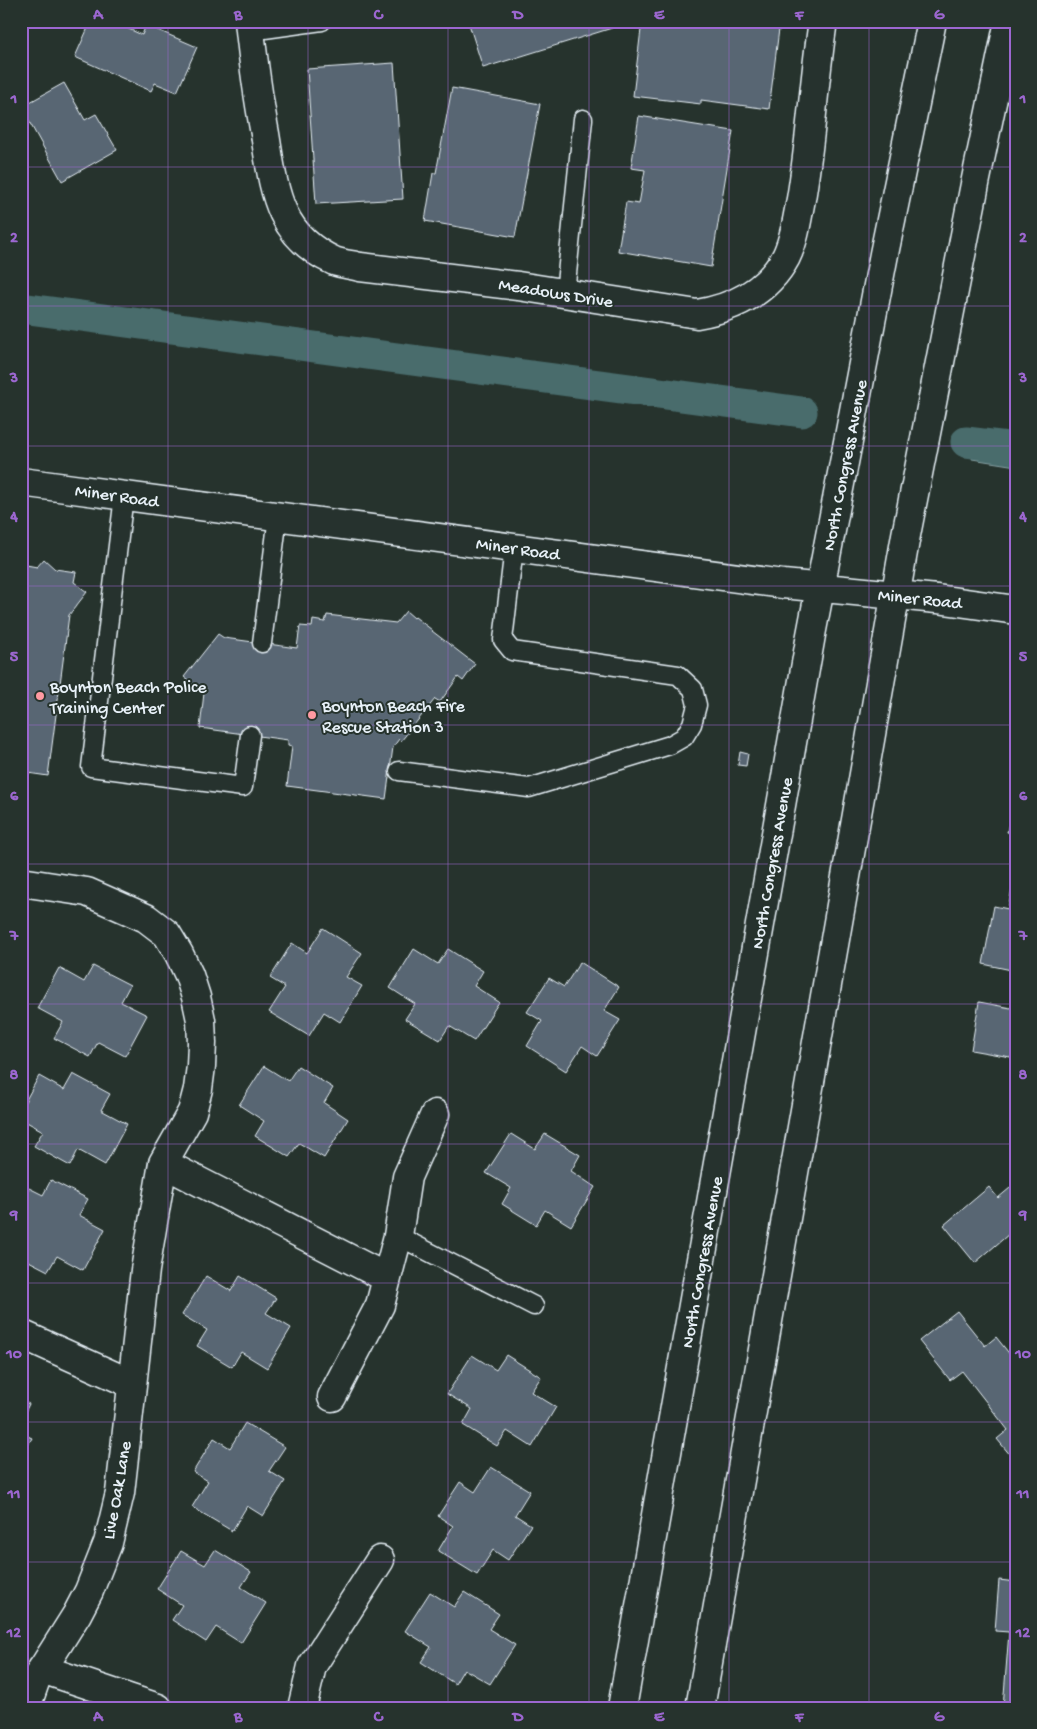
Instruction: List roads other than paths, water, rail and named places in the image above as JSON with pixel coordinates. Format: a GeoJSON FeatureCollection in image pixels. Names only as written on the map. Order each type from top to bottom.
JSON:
{"type":"FeatureCollection","features":[{"type":"Feature","properties":{"kind":"street","name":"Meadows Drive"},"geometry":{"type":"LineString","coordinates":[[249,26],[256,83],[275,193],[283,215],[297,234],[315,250],[336,262],[360,267],[518,286],[697,314],[717,311],[737,303],[755,292],[771,278],[785,258],[794,239],[807,164],[822,21]]}},
{"type":"Feature","properties":{"kind":"street","name":"North Congress Avenue"},"geometry":{"type":"LineString","coordinates":[[622,1708],[821,588],[884,254],[932,21]]}},
{"type":"Feature","properties":{"kind":"street"},"geometry":{"type":"LineString","coordinates":[[700,1708],[896,595],[919,470],[1009,21]]}},
{"type":"Feature","properties":{"kind":"street","name":"Miner Road"},"geometry":{"type":"LineString","coordinates":[[21,482],[783,584],[937,599],[1016,610]]}},
{"type":"Feature","properties":{"kind":"street","name":"Live Oak Lane"},"geometry":{"type":"LineString","coordinates":[[25,890],[87,892],[146,918],[167,934],[189,975],[199,1012],[202,1043],[202,1066],[192,1112],[163,1163],[145,1270],[120,1493],[108,1543],[89,1591],[36,1679],[26,1708]]}},
{"type":"Feature","properties":{"kind":"street"},"geometry":{"type":"LineString","coordinates":[[332,1397],[380,1305],[398,1236],[407,1177],[435,1114]]}},
{"type":"Feature","properties":{"kind":"street"},"geometry":{"type":"LineString","coordinates":[[163,1163],[388,1278]]}},
{"type":"Feature","properties":{"kind":"street"},"geometry":{"type":"LineString","coordinates":[[21,1334],[132,1384]]}},
{"type":"Feature","properties":{"kind":"street"},"geometry":{"type":"LineString","coordinates":[[302,1708],[312,1666],[380,1560]]}},
{"type":"Feature","properties":{"kind":"street"},"geometry":{"type":"LineString","coordinates":[[42,1669],[158,1708]]}},
{"type":"Feature","properties":{"kind":"lane"},"geometry":{"type":"LineString","coordinates":[[249,26],[322,21]]}},
{"type":"Feature","properties":{"kind":"lane"},"geometry":{"type":"LineString","coordinates":[[565,293],[583,119]]}},
{"type":"Feature","properties":{"kind":"lane"},"geometry":{"type":"LineString","coordinates":[[124,496],[91,767],[244,786],[250,735]]}},
{"type":"Feature","properties":{"kind":"lane"},"geometry":{"type":"LineString","coordinates":[[262,643],[278,516]]}},
{"type":"Feature","properties":{"kind":"lane"},"geometry":{"type":"LineString","coordinates":[[399,771],[529,788],[670,745],[684,737],[692,724],[697,706],[693,688],[678,675],[512,651],[503,640],[514,548]]}},
{"type":"Feature","properties":{"kind":"lane"},"geometry":{"type":"LineString","coordinates":[[398,1236],[534,1306]]}},
{"type":"Feature","properties":{"kind":"water"},"geometry":{"type":"Polygon","coordinates":[[[976,430],[1010,434],[1016,431],[1016,466],[972,459],[976,430]]]}},
{"type":"Feature","properties":{"kind":"waterway"},"geometry":{"type":"LineString","coordinates":[[21,308],[802,412]]}},
{"type":"Feature","properties":{"kind":"waterway"},"geometry":{"type":"LineString","coordinates":[[966,442],[1016,448]]}},
{"type":"Feature","properties":{"kind":"place","name":"Boynton Beach Police Training Center"},"geometry":{"type":"Point","coordinates":[40,696]}},
{"type":"Feature","properties":{"kind":"place","name":"Boynton Beach Fire Rescue Station 3"},"geometry":{"type":"Point","coordinates":[312,715]}}]}
